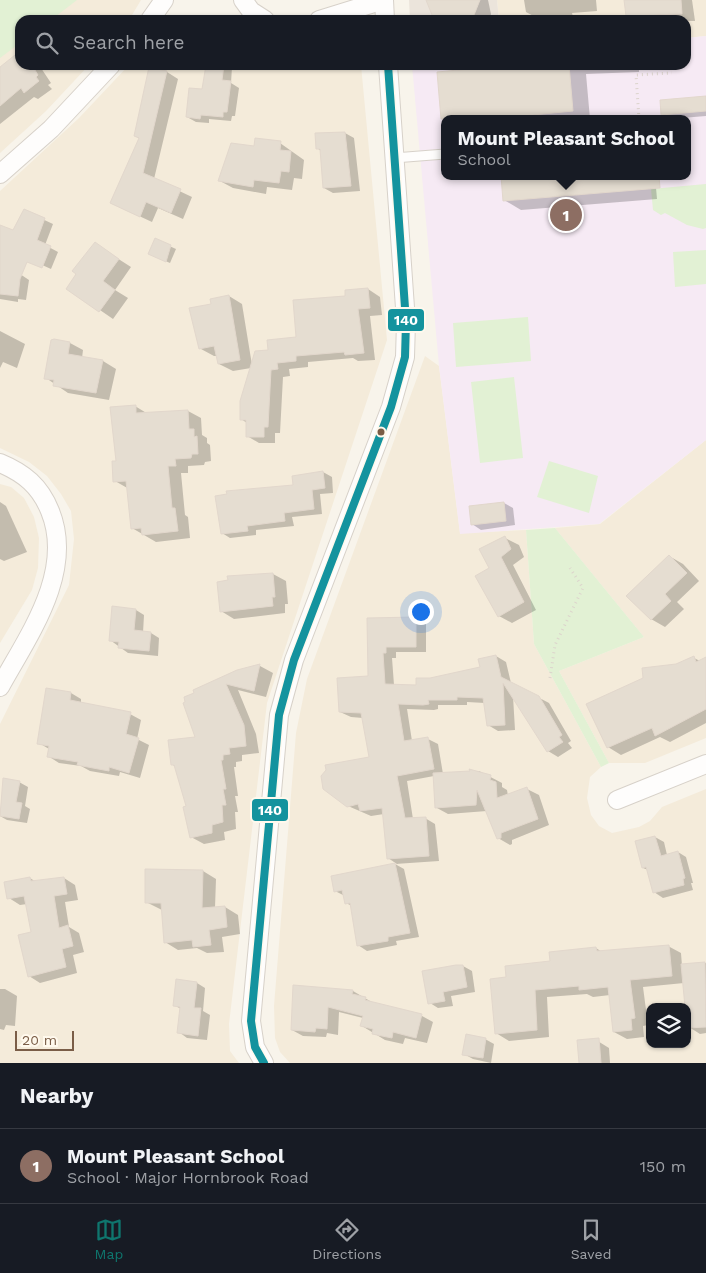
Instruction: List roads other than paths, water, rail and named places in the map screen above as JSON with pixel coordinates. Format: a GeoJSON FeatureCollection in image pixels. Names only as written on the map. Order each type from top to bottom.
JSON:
{"type":"FeatureCollection","features":[{"type":"Feature","properties":{"kind":"street"},"geometry":{"type":"LineString","coordinates":[[154,15],[164,0]]}},
{"type":"Feature","properties":{"kind":"street"},"geometry":{"type":"LineString","coordinates":[[243,0],[251,11],[257,15]]}},
{"type":"Feature","properties":{"kind":"street"},"geometry":{"type":"LineString","coordinates":[[335,15],[384,0],[385,15]]}},
{"type":"Feature","properties":{"kind":"street"},"geometry":{"type":"LineString","coordinates":[[0,174],[51,128],[106,70]]}},
{"type":"Feature","properties":{"kind":"street"},"geometry":{"type":"LineString","coordinates":[[264,1063],[255,1047],[251,1021],[279,715],[294,660],[381,436],[405,357],[406,322],[388,70]]}},
{"type":"Feature","properties":{"kind":"street"},"geometry":{"type":"LineString","coordinates":[[0,463],[26,476],[43,495],[54,524],[57,553],[54,575],[44,605],[0,688]]}},
{"type":"Feature","properties":{"kind":"street"},"geometry":{"type":"LineString","coordinates":[[617,800],[706,764]]}},
{"type":"Feature","properties":{"kind":"lane"},"geometry":{"type":"LineString","coordinates":[[394,158],[441,154]]}},
{"type":"Feature","properties":{"kind":"place","name":"Mount Pleasant School"},"geometry":{"type":"Point","coordinates":[566,215]}}]}
